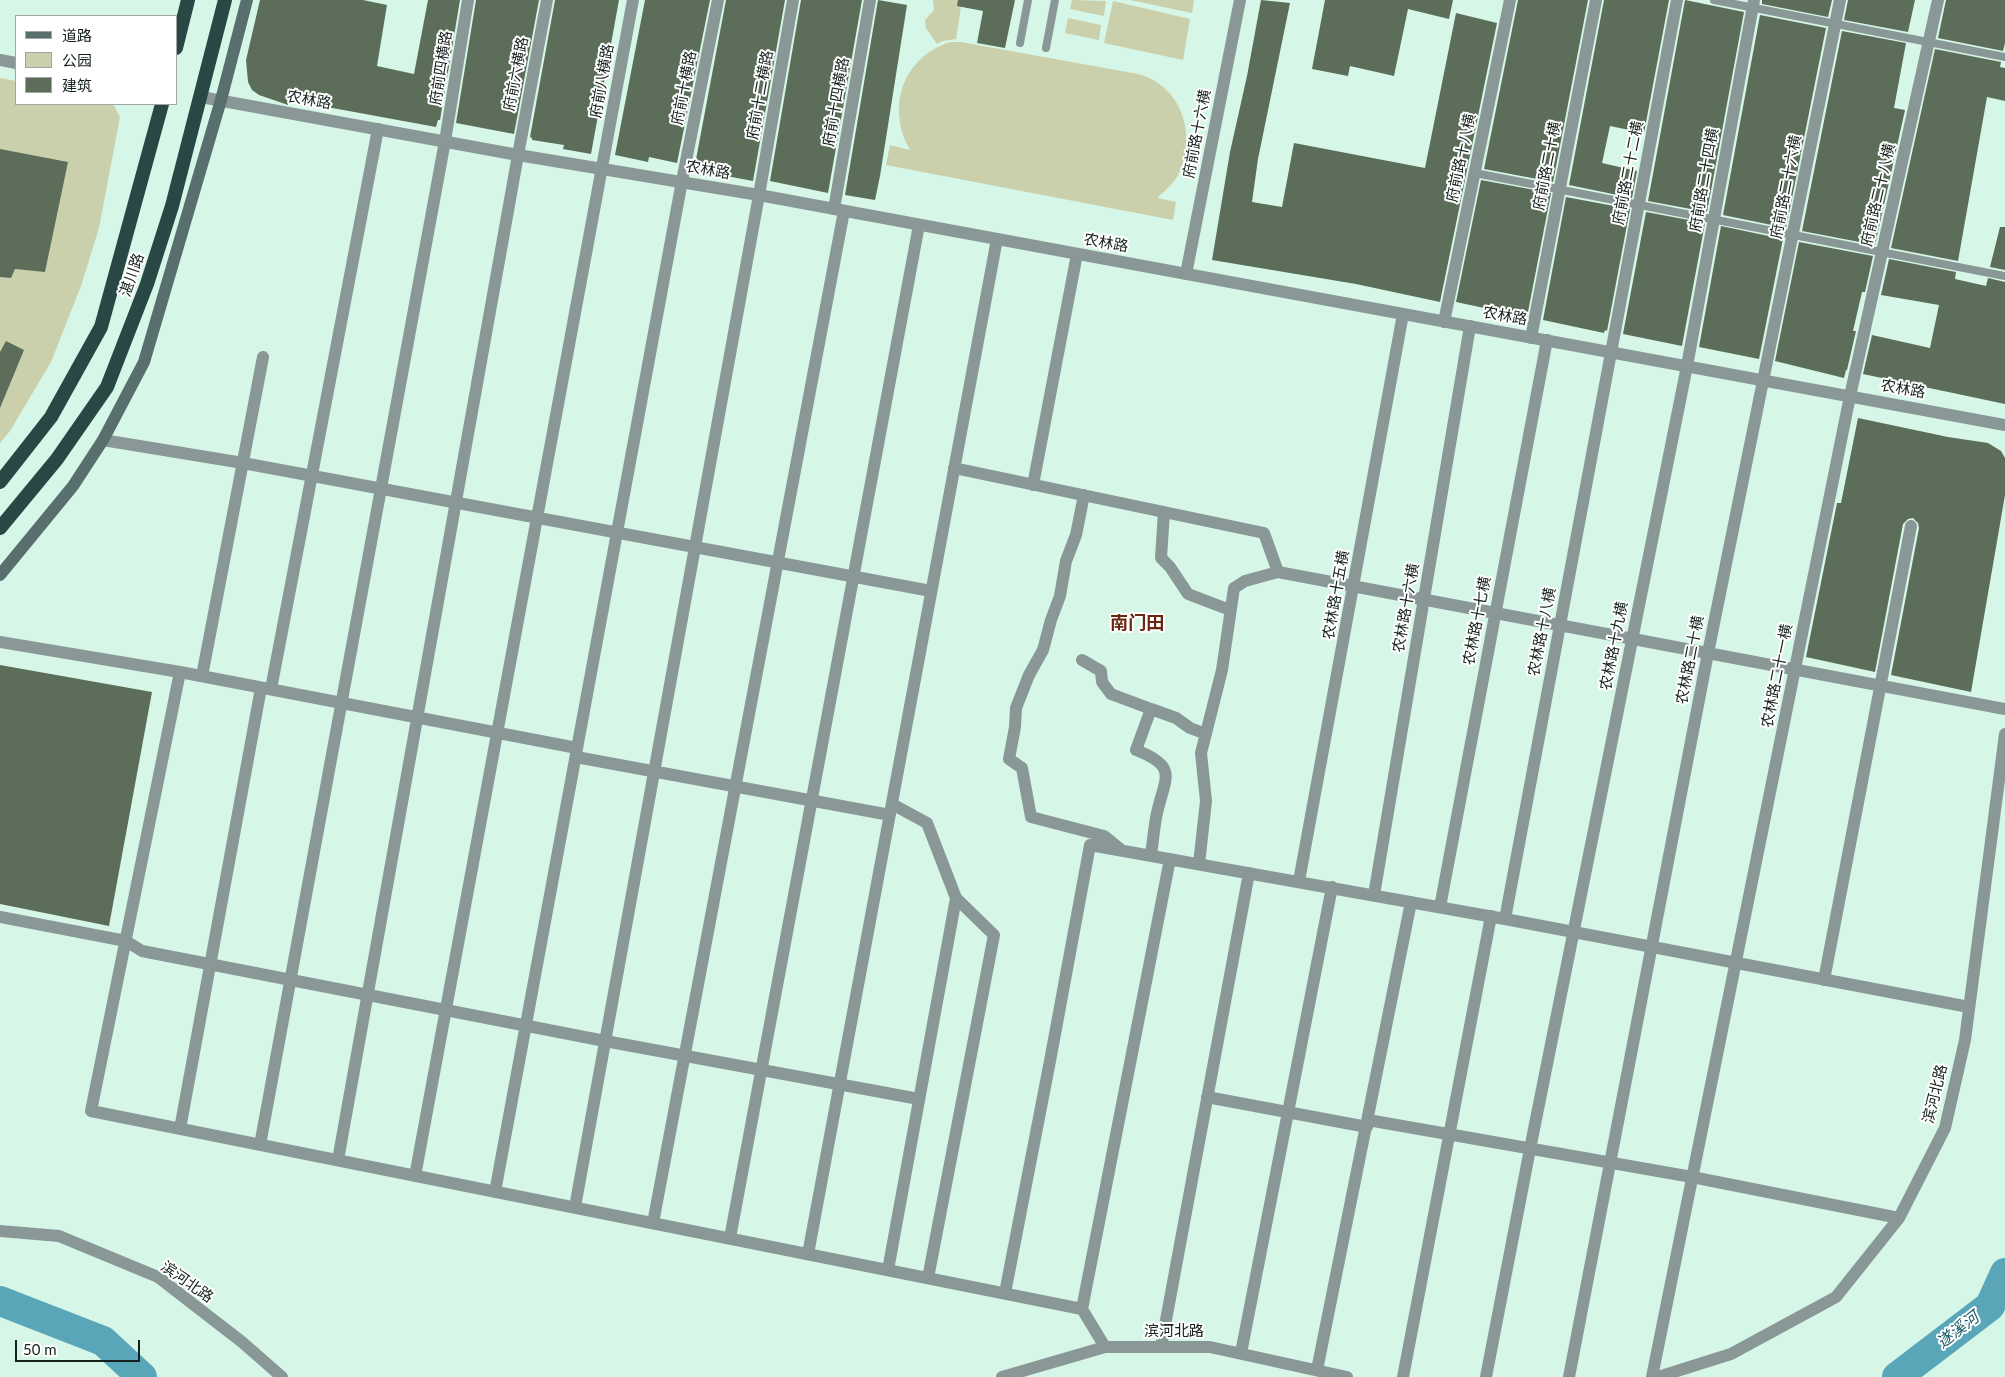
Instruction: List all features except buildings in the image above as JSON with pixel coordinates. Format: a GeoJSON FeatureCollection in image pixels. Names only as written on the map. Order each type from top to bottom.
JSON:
{"type":"FeatureCollection","features":[{"type":"Feature","properties":{"kind":"highway"},"geometry":{"type":"LineString","coordinates":[[178,40],[188,0]]}},
{"type":"Feature","properties":{"kind":"highway","name":"湛川路"},"geometry":{"type":"LineString","coordinates":[[0,528],[57,458],[107,387],[147,284],[172,206],[225,0]]}},
{"type":"Feature","properties":{"kind":"highway","name":"湛川路"},"geometry":{"type":"LineString","coordinates":[[0,482],[51,417],[101,327],[162,105]]}},
{"type":"Feature","properties":{"kind":"main road"},"geometry":{"type":"LineString","coordinates":[[0,574],[73,486],[103,440],[144,362],[221,100],[247,0]]}},
{"type":"Feature","properties":{"kind":"street","name":"府前四横路"},"geometry":{"type":"LineString","coordinates":[[260,1145],[445,142],[468,0]]}},
{"type":"Feature","properties":{"kind":"street","name":"府前六横路"},"geometry":{"type":"LineString","coordinates":[[338,1160],[547,0]]}},
{"type":"Feature","properties":{"kind":"street","name":"府前八横路"},"geometry":{"type":"LineString","coordinates":[[415,1176],[634,0]]}},
{"type":"Feature","properties":{"kind":"street","name":"府前十横路"},"geometry":{"type":"LineString","coordinates":[[495,1192],[682,181],[718,0]]}},
{"type":"Feature","properties":{"kind":"street","name":"府前十二横路"},"geometry":{"type":"LineString","coordinates":[[575,1207],[696,546],[793,0]]}},
{"type":"Feature","properties":{"kind":"street","name":"府前十四横路"},"geometry":{"type":"LineString","coordinates":[[653,1223],[778,562],[839,210],[870,0]]}},
{"type":"Feature","properties":{"kind":"street","name":"府前路十六横"},"geometry":{"type":"LineString","coordinates":[[1186,274],[1240,0]]}},
{"type":"Feature","properties":{"kind":"street","name":"府前路十八横"},"geometry":{"type":"LineString","coordinates":[[1444,322],[1510,0]]}},
{"type":"Feature","properties":{"kind":"street","name":"府前路二十横"},"geometry":{"type":"LineString","coordinates":[[1531,338],[1596,0]]}},
{"type":"Feature","properties":{"kind":"street","name":"府前路二十二横"},"geometry":{"type":"LineString","coordinates":[[1611,352],[1677,0]]}},
{"type":"Feature","properties":{"kind":"street","name":"府前路二十六横"},"geometry":{"type":"LineString","coordinates":[[1764,380],[1840,0]]}},
{"type":"Feature","properties":{"kind":"street","name":"府前路二十八横"},"geometry":{"type":"LineString","coordinates":[[1850,396],[1938,0]]}},
{"type":"Feature","properties":{"kind":"street","name":"府前路二十四横"},"geometry":{"type":"LineString","coordinates":[[1687,366],[1753,4]]}},
{"type":"Feature","properties":{"kind":"street"},"geometry":{"type":"LineString","coordinates":[[0,60],[15,63]]}},
{"type":"Feature","properties":{"kind":"street","name":"农林路"},"geometry":{"type":"LineString","coordinates":[[201,97],[518,155],[682,181],[2005,425]]}},
{"type":"Feature","properties":{"kind":"street"},"geometry":{"type":"LineString","coordinates":[[180,1129],[210,964],[312,476],[378,129]]}},
{"type":"Feature","properties":{"kind":"street"},"geometry":{"type":"LineString","coordinates":[[730,1238],[919,225]]}},
{"type":"Feature","properties":{"kind":"street"},"geometry":{"type":"LineString","coordinates":[[808,1254],[997,239]]}},
{"type":"Feature","properties":{"kind":"street"},"geometry":{"type":"LineString","coordinates":[[1033,485],[1077,254]]}},
{"type":"Feature","properties":{"kind":"street","name":"农林路十五横"},"geometry":{"type":"LineString","coordinates":[[1299,881],[1403,314]]}},
{"type":"Feature","properties":{"kind":"street","name":"农林路十六横"},"geometry":{"type":"LineString","coordinates":[[1374,895],[1470,326]]}},
{"type":"Feature","properties":{"kind":"street","name":"农林路十七横"},"geometry":{"type":"LineString","coordinates":[[1440,907],[1547,340]]}},
{"type":"Feature","properties":{"kind":"street","name":"农林路十八横"},"geometry":{"type":"LineString","coordinates":[[1505,919],[1611,352]]}},
{"type":"Feature","properties":{"kind":"street"},"geometry":{"type":"LineString","coordinates":[[202,676],[263,358]]}},
{"type":"Feature","properties":{"kind":"street","name":"农林路十九横"},"geometry":{"type":"LineString","coordinates":[[1486,1377],[1687,366]]}},
{"type":"Feature","properties":{"kind":"street","name":"农林路二十横"},"geometry":{"type":"LineString","coordinates":[[1569,1377],[1708,653],[1764,380]]}},
{"type":"Feature","properties":{"kind":"street","name":"农林路二十一横"},"geometry":{"type":"LineString","coordinates":[[1652,1377],[1850,396]]}},
{"type":"Feature","properties":{"kind":"street"},"geometry":{"type":"LineString","coordinates":[[103,440],[243,463],[931,591]]}},
{"type":"Feature","properties":{"kind":"street"},"geometry":{"type":"LineString","coordinates":[[954,468],[1264,532],[1278,572]]}},
{"type":"Feature","properties":{"kind":"street"},"geometry":{"type":"LineString","coordinates":[[1084,495],[1076,535],[1066,561],[1060,596],[1043,650],[1029,675],[1016,708],[1015,727],[1009,759],[1022,768],[1031,818],[1104,836],[1122,850]]}},
{"type":"Feature","properties":{"kind":"street"},"geometry":{"type":"LineString","coordinates":[[1164,512],[1161,558],[1170,567],[1188,594],[1230,610]]}},
{"type":"Feature","properties":{"kind":"street"},"geometry":{"type":"LineString","coordinates":[[1824,980],[1911,526]]}},
{"type":"Feature","properties":{"kind":"street"},"geometry":{"type":"LineString","coordinates":[[1199,864],[1206,801],[1200,754],[1222,670],[1234,588],[1245,581],[1278,572],[2005,709]]}},
{"type":"Feature","properties":{"kind":"street"},"geometry":{"type":"LineString","coordinates":[[0,642],[202,676],[498,733],[654,771],[812,800],[891,809],[928,823],[956,898],[994,935],[928,1278]]}},
{"type":"Feature","properties":{"kind":"street"},"geometry":{"type":"LineString","coordinates":[[1082,660],[1101,670],[1102,682],[1111,694],[1176,718],[1190,728],[1206,734]]}},
{"type":"Feature","properties":{"kind":"street"},"geometry":{"type":"LineString","coordinates":[[180,672],[91,1111],[1082,1309]]}},
{"type":"Feature","properties":{"kind":"street"},"geometry":{"type":"LineString","coordinates":[[1151,709],[1136,750],[1154,757],[1164,766],[1167,780],[1157,813],[1151,855]]}},
{"type":"Feature","properties":{"kind":"street","name":"滨河北路"},"geometry":{"type":"LineString","coordinates":[[1658,1377],[1730,1354],[1836,1296],[1899,1218],[1945,1128],[1965,1040],[2005,734]]}},
{"type":"Feature","properties":{"kind":"street"},"geometry":{"type":"LineString","coordinates":[[1005,1293],[1090,844],[1491,916],[1969,1007]]}},
{"type":"Feature","properties":{"kind":"street"},"geometry":{"type":"LineString","coordinates":[[1105,1347],[1082,1309],[1170,858]]}},
{"type":"Feature","properties":{"kind":"street"},"geometry":{"type":"LineString","coordinates":[[1161,1347],[1249,873]]}},
{"type":"Feature","properties":{"kind":"street"},"geometry":{"type":"LineString","coordinates":[[1241,1354],[1332,887]]}},
{"type":"Feature","properties":{"kind":"street"},"geometry":{"type":"LineString","coordinates":[[888,1270],[956,898]]}},
{"type":"Feature","properties":{"kind":"street"},"geometry":{"type":"LineString","coordinates":[[1317,1370],[1411,902]]}},
{"type":"Feature","properties":{"kind":"street"},"geometry":{"type":"LineString","coordinates":[[1403,1377],[1491,916]]}},
{"type":"Feature","properties":{"kind":"street"},"geometry":{"type":"LineString","coordinates":[[0,917],[126,940],[142,951],[526,1026],[919,1099]]}},
{"type":"Feature","properties":{"kind":"street"},"geometry":{"type":"LineString","coordinates":[[1207,1097],[1288,1113],[1449,1134],[1692,1177],[1899,1218]]}},
{"type":"Feature","properties":{"kind":"street","name":"滨河北路"},"geometry":{"type":"LineString","coordinates":[[0,1231],[59,1236],[158,1277],[242,1342],[282,1377]]}},
{"type":"Feature","properties":{"kind":"street","name":"滨河北路"},"geometry":{"type":"LineString","coordinates":[[1002,1377],[1105,1347],[1210,1347],[1348,1377]]}},
{"type":"Feature","properties":{"kind":"lane"},"geometry":{"type":"LineString","coordinates":[[1020,43],[1028,0]]}},
{"type":"Feature","properties":{"kind":"lane"},"geometry":{"type":"LineString","coordinates":[[1046,48],[1056,0]]}},
{"type":"Feature","properties":{"kind":"lane"},"geometry":{"type":"LineString","coordinates":[[1714,0],[1753,4],[1835,24],[2005,58]]}},
{"type":"Feature","properties":{"kind":"lane"},"geometry":{"type":"LineString","coordinates":[[1475,173],[2005,276]]}},
{"type":"Feature","properties":{"kind":"green space"},"geometry":{"type":"Polygon","coordinates":[[[933,0],[962,0],[956,39],[937,44],[926,28],[925,20],[934,10],[933,0]]]}},
{"type":"Feature","properties":{"kind":"green space"},"geometry":{"type":"Polygon","coordinates":[[[1072,0],[1106,1],[1104,16],[1070,9],[1072,0]]]}},
{"type":"Feature","properties":{"kind":"green space"},"geometry":{"type":"Polygon","coordinates":[[[1130,0],[1194,0],[1192,13],[1130,0]]]}},
{"type":"Feature","properties":{"kind":"green space"},"geometry":{"type":"Polygon","coordinates":[[[1113,1],[1190,19],[1183,60],[1104,43],[1113,1]]]}},
{"type":"Feature","properties":{"kind":"green space"},"geometry":{"type":"Polygon","coordinates":[[[1068,18],[1101,25],[1099,40],[1065,33],[1068,18]]]}},
{"type":"Feature","properties":{"kind":"green space"},"geometry":{"type":"Polygon","coordinates":[[[952,42],[961,42],[1138,74],[1153,80],[1166,89],[1182,114],[1186,129],[1184,160],[1178,175],[1157,198],[1176,202],[1173,220],[886,165],[890,145],[910,150],[900,124],[899,111],[903,85],[909,73],[917,62],[928,53],[952,42]]]}},
{"type":"Feature","properties":{"kind":"green space"},"geometry":{"type":"Polygon","coordinates":[[[0,78],[15,81],[15,105],[114,105],[120,117],[99,228],[81,286],[51,362],[10,431],[0,443],[0,78]]]}},
{"type":"Feature","properties":{"kind":"waterway","name":"遂溪河"},"geometry":{"type":"LineString","coordinates":[[1897,1377],[1990,1306],[2005,1273]]}},
{"type":"Feature","properties":{"kind":"waterway","name":"遂溪河"},"geometry":{"type":"LineString","coordinates":[[0,1301],[103,1341],[142,1377]]}},
{"type":"Feature","properties":{"kind":"district","name":"南门田"},"geometry":{"type":"Point","coordinates":[1137,623]}}]}
